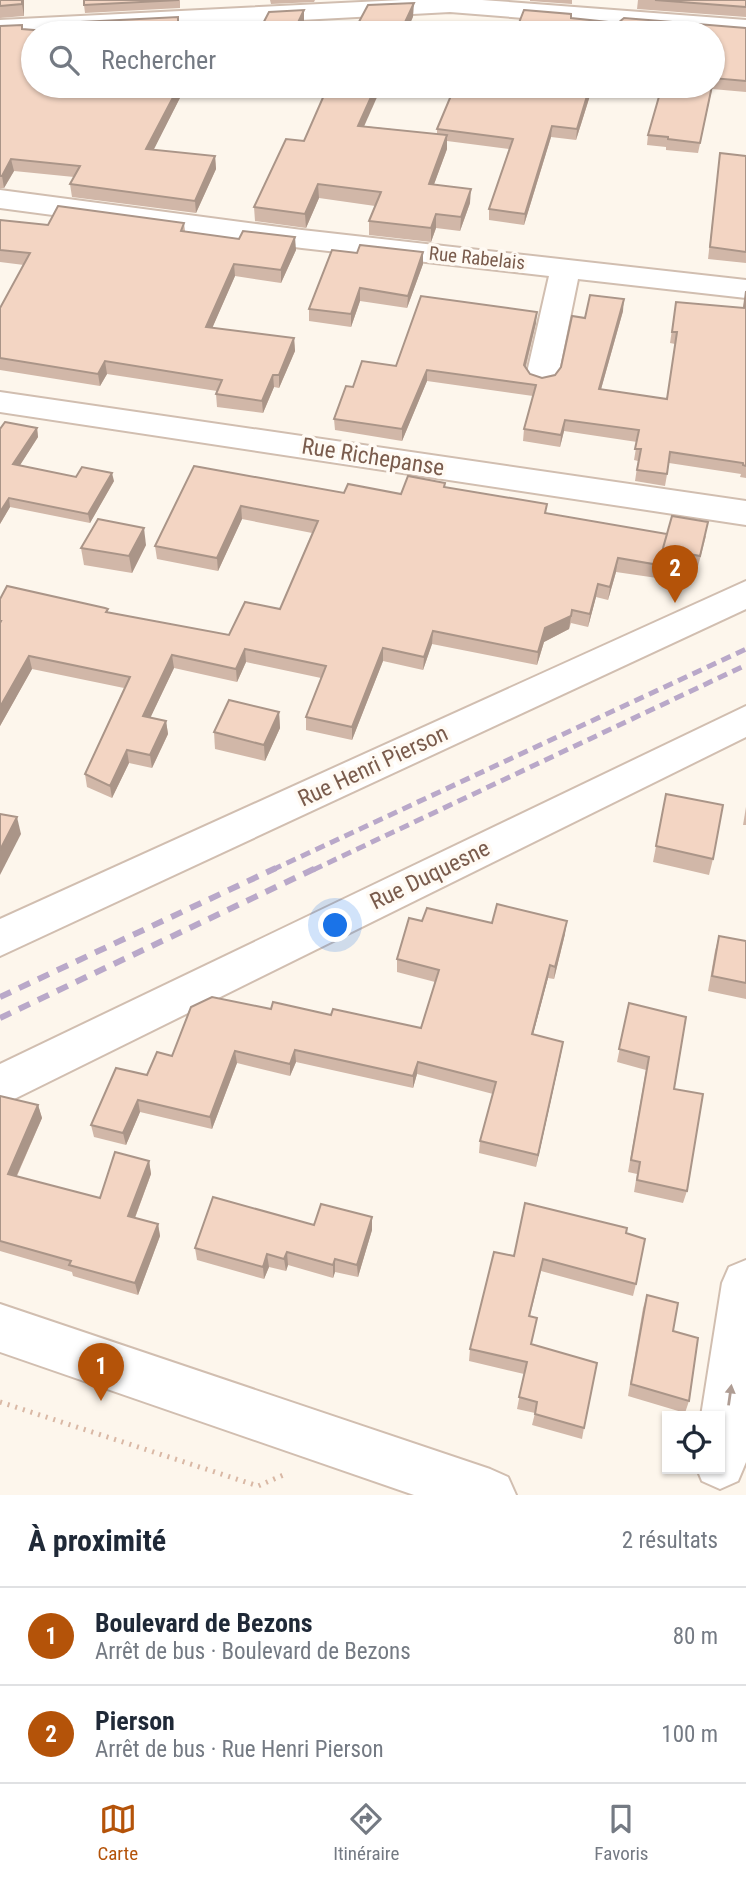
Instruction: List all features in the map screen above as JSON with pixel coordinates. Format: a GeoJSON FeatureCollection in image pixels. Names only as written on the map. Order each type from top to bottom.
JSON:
{"type":"FeatureCollection","features":[{"type":"Feature","properties":{"kind":"street"},"geometry":{"type":"LineString","coordinates":[[52,21],[53,0]]}},
{"type":"Feature","properties":{"kind":"street"},"geometry":{"type":"LineString","coordinates":[[132,21],[450,5],[656,21]]}},
{"type":"Feature","properties":{"kind":"street"},"geometry":{"type":"LineString","coordinates":[[725,26],[746,28]]}},
{"type":"Feature","properties":{"kind":"street"},"geometry":{"type":"LineString","coordinates":[[0,28],[21,27]]}},
{"type":"Feature","properties":{"kind":"street","name":"Rue Rabelais"},"geometry":{"type":"LineString","coordinates":[[0,199],[302,239],[746,289]]}},
{"type":"Feature","properties":{"kind":"street"},"geometry":{"type":"LineString","coordinates":[[542,377],[566,267]]}},
{"type":"Feature","properties":{"kind":"street","name":"Rue Richepanse"},"geometry":{"type":"LineString","coordinates":[[0,402],[746,513]]}},
{"type":"Feature","properties":{"kind":"street","name":"Rue Henri Pierson"},"geometry":{"type":"LineString","coordinates":[[0,938],[746,594]]}},
{"type":"Feature","properties":{"kind":"street","name":"Rue Duquesne"},"geometry":{"type":"LineString","coordinates":[[0,1086],[746,720]]}},
{"type":"Feature","properties":{"kind":"street"},"geometry":{"type":"LineString","coordinates":[[725,1428],[746,1283]]}},
{"type":"Feature","properties":{"kind":"street"},"geometry":{"type":"LineString","coordinates":[[0,1328],[490,1495]]}},
{"type":"Feature","properties":{"kind":"street"},"geometry":{"type":"LineString","coordinates":[[715,1495],[718,1474]]}},
{"type":"Feature","properties":{"kind":"path"},"geometry":{"type":"LineString","coordinates":[[0,1402],[258,1486],[346,1446]]}},
{"type":"Feature","properties":{"kind":"building"},"geometry":{"type":"Polygon","coordinates":[[[0,0],[22,0],[22,4],[0,6],[0,0]]]}},
{"type":"Feature","properties":{"kind":"building"},"geometry":{"type":"Polygon","coordinates":[[[84,0],[179,0],[84,5],[84,0]]]}},
{"type":"Feature","properties":{"kind":"building"},"geometry":{"type":"Polygon","coordinates":[[[655,0],[746,0],[746,7],[655,0]]]}},
{"type":"Feature","properties":{"kind":"building"},"geometry":{"type":"Polygon","coordinates":[[[414,3],[406,21],[359,21],[368,5],[414,3]]]}},
{"type":"Feature","properties":{"kind":"building"},"geometry":{"type":"Polygon","coordinates":[[[304,10],[299,21],[264,21],[269,12],[304,10]]]}},
{"type":"Feature","properties":{"kind":"building"},"geometry":{"type":"Polygon","coordinates":[[[524,10],[571,14],[571,18],[599,21],[520,21],[524,10]]]}},
{"type":"Feature","properties":{"kind":"building"},"geometry":{"type":"Polygon","coordinates":[[[178,17],[178,21],[100,21],[178,17]]]}},
{"type":"Feature","properties":{"kind":"building"},"geometry":{"type":"Polygon","coordinates":[[[624,18],[661,21],[620,21],[624,18]]]}},
{"type":"Feature","properties":{"kind":"building"},"geometry":{"type":"Polygon","coordinates":[[[21,25],[21,98],[173,98],[146,149],[215,156],[195,201],[70,184],[80,166],[11,159],[0,176],[0,26],[21,25]]]}},
{"type":"Feature","properties":{"kind":"building"},"geometry":{"type":"Polygon","coordinates":[[[725,26],[746,28],[746,81],[725,79],[725,26]]]}},
{"type":"Feature","properties":{"kind":"building"},"geometry":{"type":"Polygon","coordinates":[[[323,98],[371,98],[358,126],[447,135],[429,184],[471,189],[461,217],[436,214],[431,228],[369,221],[381,192],[318,184],[305,214],[254,207],[286,139],[304,141],[323,98]]]}},
{"type":"Feature","properties":{"kind":"building"},"geometry":{"type":"Polygon","coordinates":[[[450,98],[586,98],[577,129],[552,126],[525,214],[489,209],[513,139],[437,129],[450,98]]]}},
{"type":"Feature","properties":{"kind":"building"},"geometry":{"type":"Polygon","coordinates":[[[659,98],[709,98],[700,143],[648,135],[659,98]]]}},
{"type":"Feature","properties":{"kind":"building"},"geometry":{"type":"Polygon","coordinates":[[[720,153],[746,156],[746,252],[710,247],[720,153]]]}},
{"type":"Feature","properties":{"kind":"building"},"geometry":{"type":"Polygon","coordinates":[[[58,206],[184,223],[181,231],[239,239],[243,231],[295,237],[281,270],[234,264],[206,327],[294,338],[279,375],[273,375],[262,401],[216,394],[222,380],[105,361],[98,374],[0,358],[0,308],[30,253],[0,250],[0,220],[48,225],[58,206]]]}},
{"type":"Feature","properties":{"kind":"building"},"geometry":{"type":"Polygon","coordinates":[[[360,245],[423,252],[408,296],[360,288],[351,314],[309,309],[332,250],[357,253],[360,245]]]}},
{"type":"Feature","properties":{"kind":"building"},"geometry":{"type":"Polygon","coordinates":[[[746,291],[746,466],[743,463],[670,452],[667,474],[637,470],[641,449],[635,449],[639,430],[565,420],[561,435],[524,429],[536,385],[427,370],[402,429],[334,419],[346,386],[353,387],[362,361],[396,366],[421,296],[537,312],[524,365],[530,374],[542,378],[555,375],[561,367],[572,316],[585,318],[590,295],[624,299],[599,389],[667,399],[677,332],[672,332],[676,302],[744,308],[746,291]]]}},
{"type":"Feature","properties":{"kind":"building"},"geometry":{"type":"Polygon","coordinates":[[[5,422],[37,428],[13,464],[76,477],[82,467],[112,473],[88,514],[9,498],[0,512],[0,429],[5,422]]]}},
{"type":"Feature","properties":{"kind":"building"},"geometry":{"type":"Polygon","coordinates":[[[194,466],[344,493],[348,484],[401,494],[408,476],[445,483],[444,487],[547,504],[545,513],[667,534],[672,516],[708,522],[700,556],[663,549],[659,565],[618,558],[610,587],[598,584],[590,614],[572,610],[571,616],[545,628],[538,652],[433,631],[424,657],[383,648],[352,727],[306,717],[326,666],[245,649],[236,669],[172,655],[143,716],[166,721],[150,755],[127,750],[110,786],[85,774],[130,677],[29,656],[0,707],[0,599],[7,586],[105,608],[108,609],[106,612],[229,635],[245,602],[280,609],[318,521],[241,506],[217,558],[155,546],[194,466]]]}},
{"type":"Feature","properties":{"kind":"building"},"geometry":{"type":"Polygon","coordinates":[[[98,519],[144,528],[129,556],[81,548],[98,519]]]}},
{"type":"Feature","properties":{"kind":"building"},"geometry":{"type":"Polygon","coordinates":[[[229,700],[279,712],[264,745],[214,732],[229,700]]]}},
{"type":"Feature","properties":{"kind":"building"},"geometry":{"type":"Polygon","coordinates":[[[666,794],[723,805],[713,859],[656,846],[666,794]]]}},
{"type":"Feature","properties":{"kind":"building"},"geometry":{"type":"Polygon","coordinates":[[[0,814],[17,817],[0,850],[0,814]]]}},
{"type":"Feature","properties":{"kind":"building"},"geometry":{"type":"Polygon","coordinates":[[[497,904],[567,921],[555,967],[550,965],[532,1034],[563,1042],[538,1155],[480,1141],[496,1082],[418,1062],[413,1076],[295,1050],[290,1064],[235,1051],[210,1117],[138,1100],[123,1133],[91,1125],[116,1068],[147,1075],[157,1052],[172,1056],[191,1007],[212,997],[271,1009],[273,1002],[331,1015],[333,1009],[421,1028],[439,970],[397,959],[409,918],[422,921],[427,908],[492,923],[497,904]]]}},
{"type":"Feature","properties":{"kind":"building"},"geometry":{"type":"Polygon","coordinates":[[[719,936],[746,941],[746,983],[712,976],[719,936]]]}},
{"type":"Feature","properties":{"kind":"building"},"geometry":{"type":"Polygon","coordinates":[[[629,1003],[686,1017],[674,1089],[703,1094],[687,1191],[637,1180],[640,1162],[631,1160],[649,1057],[619,1049],[629,1003]]]}},
{"type":"Feature","properties":{"kind":"building"},"geometry":{"type":"Polygon","coordinates":[[[0,1096],[38,1105],[8,1174],[100,1198],[115,1152],[149,1161],[128,1216],[158,1224],[135,1283],[69,1265],[71,1261],[0,1241],[0,1096]]]}},
{"type":"Feature","properties":{"kind":"building"},"geometry":{"type":"Polygon","coordinates":[[[213,1197],[314,1225],[321,1204],[372,1217],[357,1265],[335,1259],[333,1265],[287,1252],[284,1259],[267,1254],[263,1267],[195,1248],[213,1197]]]}},
{"type":"Feature","properties":{"kind":"building"},"geometry":{"type":"Polygon","coordinates":[[[525,1203],[627,1228],[626,1233],[645,1239],[636,1284],[543,1259],[529,1316],[537,1318],[531,1344],[597,1363],[584,1428],[535,1414],[537,1402],[519,1397],[527,1362],[470,1349],[494,1252],[514,1256],[525,1203]]]}},
{"type":"Feature","properties":{"kind":"building"},"geometry":{"type":"Polygon","coordinates":[[[647,1295],[678,1303],[673,1331],[698,1338],[689,1401],[631,1384],[647,1295]]]}},
{"type":"Feature","properties":{"kind":"railway"},"geometry":{"type":"LineString","coordinates":[[272,870],[746,649]]}},
{"type":"Feature","properties":{"kind":"railway"},"geometry":{"type":"LineString","coordinates":[[313,870],[746,665]]}},
{"type":"Feature","properties":{"kind":"railway"},"geometry":{"type":"LineString","coordinates":[[0,997],[276,868]]}},
{"type":"Feature","properties":{"kind":"railway"},"geometry":{"type":"LineString","coordinates":[[0,1018],[316,868]]}},
{"type":"Feature","properties":{"kind":"place","name":"Pierson"},"geometry":{"type":"Point","coordinates":[675,603]}},
{"type":"Feature","properties":{"kind":"place","name":"Boulevard de Bezons"},"geometry":{"type":"Point","coordinates":[101,1401]}}]}
